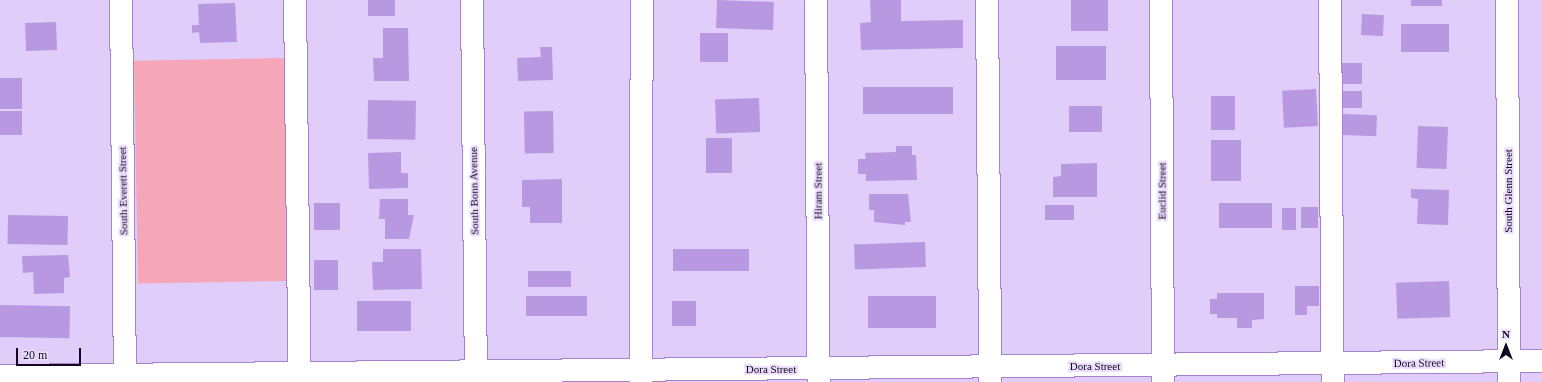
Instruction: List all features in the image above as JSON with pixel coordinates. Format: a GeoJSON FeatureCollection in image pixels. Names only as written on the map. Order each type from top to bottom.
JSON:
{"type":"FeatureCollection","features":[{"type":"Feature","properties":{"kind":"street","name":"South Everett Street"},"geometry":{"type":"LineString","coordinates":[[121,0],[125,379]]}},
{"type":"Feature","properties":{"kind":"street"},"geometry":{"type":"LineString","coordinates":[[295,0],[300,378]]}},
{"type":"Feature","properties":{"kind":"street","name":"South Bonn Avenue"},"geometry":{"type":"LineString","coordinates":[[472,0],[476,377]]}},
{"type":"Feature","properties":{"kind":"street"},"geometry":{"type":"LineString","coordinates":[[641,376],[642,0]]}},
{"type":"Feature","properties":{"kind":"street","name":"Hiram Street"},"geometry":{"type":"LineString","coordinates":[[816,0],[819,376]]}},
{"type":"Feature","properties":{"kind":"street"},"geometry":{"type":"LineString","coordinates":[[987,0],[990,375]]}},
{"type":"Feature","properties":{"kind":"street","name":"Euclid Street"},"geometry":{"type":"LineString","coordinates":[[1161,0],[1163,374]]}},
{"type":"Feature","properties":{"kind":"street"},"geometry":{"type":"LineString","coordinates":[[1330,0],[1333,373]]}},
{"type":"Feature","properties":{"kind":"street","name":"South Glenn Street"},"geometry":{"type":"LineString","coordinates":[[1507,0],[1509,372]]}},
{"type":"Feature","properties":{"kind":"street","name":"Dora Street"},"geometry":{"type":"LineString","coordinates":[[0,376],[125,379],[1509,372],[1542,361]]}},
{"type":"Feature","properties":{"kind":"shaded area"},"geometry":{"type":"Polygon","coordinates":[[[285,58],[289,281],[138,284],[134,61],[285,58]]]}},
{"type":"Feature","properties":{"kind":"building"},"geometry":{"type":"Polygon","coordinates":[[[368,0],[395,0],[395,16],[368,16],[368,0]]]}},
{"type":"Feature","properties":{"kind":"building"},"geometry":{"type":"Polygon","coordinates":[[[717,0],[774,2],[773,30],[716,28],[717,0]]]}},
{"type":"Feature","properties":{"kind":"building"},"geometry":{"type":"Polygon","coordinates":[[[870,0],[901,0],[901,21],[963,20],[963,48],[861,50],[860,23],[871,22],[870,0]]]}},
{"type":"Feature","properties":{"kind":"building"},"geometry":{"type":"Polygon","coordinates":[[[1071,0],[1108,0],[1108,31],[1071,31],[1071,0]]]}},
{"type":"Feature","properties":{"kind":"building"},"geometry":{"type":"Polygon","coordinates":[[[1411,0],[1442,0],[1442,6],[1411,6],[1411,0]]]}},
{"type":"Feature","properties":{"kind":"building"},"geometry":{"type":"Polygon","coordinates":[[[235,3],[237,42],[200,43],[199,32],[192,33],[192,25],[199,25],[198,4],[235,3]]]}},
{"type":"Feature","properties":{"kind":"building"},"geometry":{"type":"Polygon","coordinates":[[[1362,14],[1384,15],[1383,36],[1361,35],[1362,14]]]}},
{"type":"Feature","properties":{"kind":"building"},"geometry":{"type":"Polygon","coordinates":[[[56,22],[57,50],[26,51],[25,23],[56,22]]]}},
{"type":"Feature","properties":{"kind":"building"},"geometry":{"type":"Polygon","coordinates":[[[1401,24],[1449,24],[1449,52],[1401,52],[1401,24]]]}},
{"type":"Feature","properties":{"kind":"building"},"geometry":{"type":"Polygon","coordinates":[[[383,28],[408,28],[409,81],[374,81],[373,58],[383,58],[383,28]]]}},
{"type":"Feature","properties":{"kind":"building"},"geometry":{"type":"Polygon","coordinates":[[[700,33],[728,33],[728,62],[700,62],[700,33]]]}},
{"type":"Feature","properties":{"kind":"building"},"geometry":{"type":"Polygon","coordinates":[[[1056,46],[1106,46],[1106,80],[1056,80],[1056,46]]]}},
{"type":"Feature","properties":{"kind":"building"},"geometry":{"type":"Polygon","coordinates":[[[540,47],[552,47],[553,80],[518,81],[517,58],[541,57],[540,47]]]}},
{"type":"Feature","properties":{"kind":"building"},"geometry":{"type":"Polygon","coordinates":[[[1339,63],[1362,63],[1362,84],[1339,84],[1339,63]]]}},
{"type":"Feature","properties":{"kind":"building"},"geometry":{"type":"Polygon","coordinates":[[[0,78],[22,78],[22,109],[0,109],[0,78]]]}},
{"type":"Feature","properties":{"kind":"building"},"geometry":{"type":"Polygon","coordinates":[[[863,87],[953,87],[953,114],[863,114],[863,87]]]}},
{"type":"Feature","properties":{"kind":"building"},"geometry":{"type":"Polygon","coordinates":[[[1316,89],[1318,126],[1284,128],[1282,91],[1316,89]]]}},
{"type":"Feature","properties":{"kind":"building"},"geometry":{"type":"Polygon","coordinates":[[[1343,91],[1362,91],[1362,108],[1343,108],[1343,91]]]}},
{"type":"Feature","properties":{"kind":"building"},"geometry":{"type":"Polygon","coordinates":[[[1211,96],[1235,96],[1235,130],[1211,130],[1211,96]]]}},
{"type":"Feature","properties":{"kind":"building"},"geometry":{"type":"Polygon","coordinates":[[[759,98],[760,132],[716,134],[715,100],[759,98]]]}},
{"type":"Feature","properties":{"kind":"building"},"geometry":{"type":"Polygon","coordinates":[[[368,100],[416,101],[415,140],[367,139],[368,100]]]}},
{"type":"Feature","properties":{"kind":"building"},"geometry":{"type":"Polygon","coordinates":[[[1069,106],[1102,106],[1102,132],[1069,132],[1069,106]]]}},
{"type":"Feature","properties":{"kind":"building"},"geometry":{"type":"Polygon","coordinates":[[[0,111],[22,111],[22,135],[0,135],[0,111]]]}},
{"type":"Feature","properties":{"kind":"building"},"geometry":{"type":"Polygon","coordinates":[[[553,111],[554,153],[525,153],[524,112],[553,111]]]}},
{"type":"Feature","properties":{"kind":"building"},"geometry":{"type":"Polygon","coordinates":[[[1343,114],[1377,115],[1376,136],[1342,135],[1343,114]]]}},
{"type":"Feature","properties":{"kind":"building"},"geometry":{"type":"Polygon","coordinates":[[[1418,126],[1448,127],[1447,169],[1417,168],[1418,126]]]}},
{"type":"Feature","properties":{"kind":"building"},"geometry":{"type":"Polygon","coordinates":[[[706,138],[732,138],[732,173],[706,173],[706,138]]]}},
{"type":"Feature","properties":{"kind":"building"},"geometry":{"type":"Polygon","coordinates":[[[1211,140],[1241,140],[1241,181],[1211,181],[1211,140]]]}},
{"type":"Feature","properties":{"kind":"building"},"geometry":{"type":"Polygon","coordinates":[[[896,146],[912,146],[912,155],[916,155],[917,180],[866,181],[866,174],[858,174],[858,159],[866,159],[865,153],[896,152],[896,146]]]}},
{"type":"Feature","properties":{"kind":"building"},"geometry":{"type":"Polygon","coordinates":[[[401,152],[401,173],[408,173],[408,188],[369,189],[368,153],[401,152]]]}},
{"type":"Feature","properties":{"kind":"building"},"geometry":{"type":"Polygon","coordinates":[[[1097,163],[1097,197],[1053,197],[1053,177],[1061,176],[1061,164],[1097,163]]]}},
{"type":"Feature","properties":{"kind":"building"},"geometry":{"type":"Polygon","coordinates":[[[562,179],[562,223],[530,223],[530,207],[522,207],[522,180],[562,179]]]}},
{"type":"Feature","properties":{"kind":"building"},"geometry":{"type":"Polygon","coordinates":[[[1411,189],[1449,190],[1448,225],[1417,224],[1418,199],[1411,198],[1411,189]]]}},
{"type":"Feature","properties":{"kind":"building"},"geometry":{"type":"Polygon","coordinates":[[[869,194],[908,194],[911,222],[905,222],[905,225],[874,222],[874,210],[869,210],[869,194]]]}},
{"type":"Feature","properties":{"kind":"building"},"geometry":{"type":"Polygon","coordinates":[[[380,199],[408,199],[408,215],[414,215],[409,239],[385,239],[385,219],[379,219],[380,199]]]}},
{"type":"Feature","properties":{"kind":"building"},"geometry":{"type":"Polygon","coordinates":[[[314,203],[340,203],[340,230],[314,230],[314,203]]]}},
{"type":"Feature","properties":{"kind":"building"},"geometry":{"type":"Polygon","coordinates":[[[1219,203],[1272,203],[1272,228],[1219,228],[1219,203]]]}},
{"type":"Feature","properties":{"kind":"building"},"geometry":{"type":"Polygon","coordinates":[[[1045,205],[1074,205],[1074,220],[1045,220],[1045,205]]]}},
{"type":"Feature","properties":{"kind":"building"},"geometry":{"type":"Polygon","coordinates":[[[1301,207],[1318,207],[1318,228],[1301,228],[1301,207]]]}},
{"type":"Feature","properties":{"kind":"building"},"geometry":{"type":"Polygon","coordinates":[[[1282,208],[1296,208],[1296,230],[1282,230],[1282,208]]]}},
{"type":"Feature","properties":{"kind":"building"},"geometry":{"type":"Polygon","coordinates":[[[8,215],[68,216],[67,245],[7,244],[8,215]]]}},
{"type":"Feature","properties":{"kind":"building"},"geometry":{"type":"Polygon","coordinates":[[[925,242],[926,267],[855,269],[854,244],[925,242]]]}},
{"type":"Feature","properties":{"kind":"building"},"geometry":{"type":"Polygon","coordinates":[[[383,249],[421,249],[422,289],[373,290],[372,262],[383,262],[383,249]]]}},
{"type":"Feature","properties":{"kind":"building"},"geometry":{"type":"Polygon","coordinates":[[[673,249],[749,249],[749,271],[673,271],[673,249]]]}},
{"type":"Feature","properties":{"kind":"building"},"geometry":{"type":"Polygon","coordinates":[[[68,255],[70,277],[64,278],[64,293],[34,294],[33,272],[23,273],[22,256],[68,255]]]}},
{"type":"Feature","properties":{"kind":"building"},"geometry":{"type":"Polygon","coordinates":[[[314,260],[338,260],[338,290],[314,290],[314,260]]]}},
{"type":"Feature","properties":{"kind":"building"},"geometry":{"type":"Polygon","coordinates":[[[528,271],[571,271],[571,287],[528,287],[528,271]]]}},
{"type":"Feature","properties":{"kind":"building"},"geometry":{"type":"Polygon","coordinates":[[[1449,281],[1450,317],[1397,319],[1396,283],[1449,281]]]}},
{"type":"Feature","properties":{"kind":"building"},"geometry":{"type":"Polygon","coordinates":[[[1295,286],[1319,286],[1319,306],[1307,306],[1307,315],[1295,315],[1295,286]]]}},
{"type":"Feature","properties":{"kind":"building"},"geometry":{"type":"Polygon","coordinates":[[[1217,293],[1264,293],[1264,319],[1252,320],[1252,328],[1237,328],[1237,318],[1217,318],[1217,314],[1210,314],[1210,299],[1217,299],[1217,293]]]}},
{"type":"Feature","properties":{"kind":"building"},"geometry":{"type":"Polygon","coordinates":[[[526,296],[587,296],[587,316],[526,316],[526,296]]]}},
{"type":"Feature","properties":{"kind":"building"},"geometry":{"type":"Polygon","coordinates":[[[868,296],[936,296],[936,328],[868,328],[868,296]]]}},
{"type":"Feature","properties":{"kind":"building"},"geometry":{"type":"Polygon","coordinates":[[[357,301],[411,301],[411,331],[357,331],[357,301]]]}},
{"type":"Feature","properties":{"kind":"building"},"geometry":{"type":"Polygon","coordinates":[[[672,301],[696,301],[696,326],[672,326],[672,301]]]}},
{"type":"Feature","properties":{"kind":"building"},"geometry":{"type":"Polygon","coordinates":[[[0,305],[70,306],[69,338],[0,337],[0,305]]]}}]}
